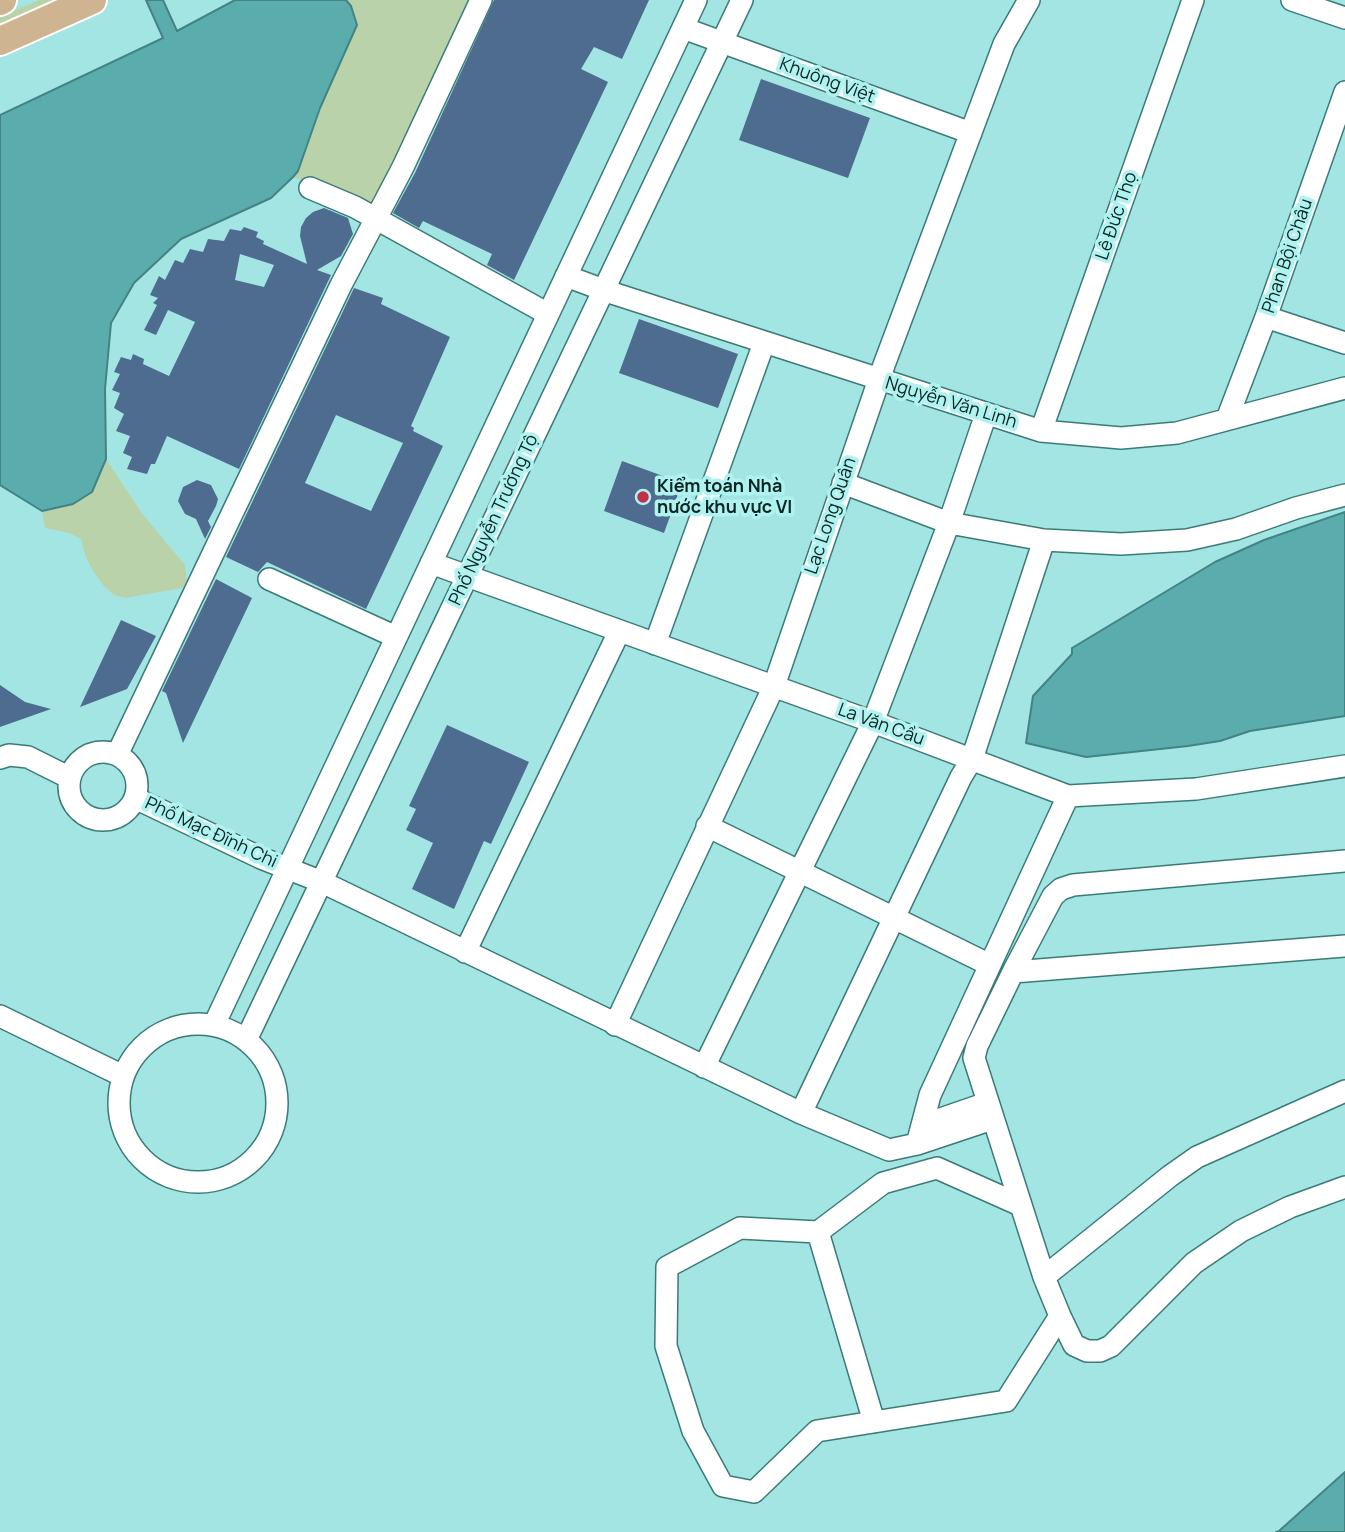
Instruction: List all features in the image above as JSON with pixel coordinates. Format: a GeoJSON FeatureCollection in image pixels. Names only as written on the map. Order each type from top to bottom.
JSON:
{"type":"FeatureCollection","features":[{"type":"Feature","properties":{"kind":"main road"},"geometry":{"type":"LineString","coordinates":[[0,41],[92,0]]}},
{"type":"Feature","properties":{"kind":"street"},"geometry":{"type":"LineString","coordinates":[[117,755],[341,285],[403,167],[481,0]]}},
{"type":"Feature","properties":{"kind":"street","name":"Phố Nguyễn Trường Tộ"},"geometry":{"type":"LineString","coordinates":[[246,1040],[742,0]]}},
{"type":"Feature","properties":{"kind":"street","name":"Lạc Long Quân"},"geometry":{"type":"LineString","coordinates":[[615,1026],[774,686],[878,380],[1004,44],[1029,0]]}},
{"type":"Feature","properties":{"kind":"street","name":"Lê Đức Thọ"},"geometry":{"type":"LineString","coordinates":[[1041,431],[1193,0]]}},
{"type":"Feature","properties":{"kind":"street"},"geometry":{"type":"LineString","coordinates":[[1292,0],[1345,18]]}},
{"type":"Feature","properties":{"kind":"street"},"geometry":{"type":"LineString","coordinates":[[214,1025],[683,28],[692,1]]}},
{"type":"Feature","properties":{"kind":"street","name":"Khuông Việt"},"geometry":{"type":"LineString","coordinates":[[683,28],[971,133]]}},
{"type":"Feature","properties":{"kind":"street","name":"Phan Bội Châu"},"geometry":{"type":"LineString","coordinates":[[1227,419],[1345,92]]}},
{"type":"Feature","properties":{"kind":"street"},"geometry":{"type":"LineString","coordinates":[[310,188],[376,219],[548,314]]}},
{"type":"Feature","properties":{"kind":"street","name":"Nguyễn Văn Linh"},"geometry":{"type":"LineString","coordinates":[[566,276],[764,343],[1041,431],[1121,438],[1177,433],[1345,388]]}},
{"type":"Feature","properties":{"kind":"street"},"geometry":{"type":"LineString","coordinates":[[1266,317],[1345,343]]}},
{"type":"Feature","properties":{"kind":"street"},"geometry":{"type":"LineString","coordinates":[[655,644],[764,343]]}},
{"type":"Feature","properties":{"kind":"street"},"geometry":{"type":"LineString","coordinates":[[704,1067],[873,722],[949,523],[986,414]]}},
{"type":"Feature","properties":{"kind":"street"},"geometry":{"type":"LineString","coordinates":[[843,483],[949,523],[1044,540],[1121,544],[1187,540],[1345,495]]}},
{"type":"Feature","properties":{"kind":"street"},"geometry":{"type":"LineString","coordinates":[[801,1112],[961,776],[972,759],[1044,540]]}},
{"type":"Feature","properties":{"kind":"street","name":"La Văn Cầu"},"geometry":{"type":"LineString","coordinates":[[430,563],[873,722],[1068,796],[1196,789],[1345,766]]}},
{"type":"Feature","properties":{"kind":"street"},"geometry":{"type":"LineString","coordinates":[[269,579],[396,637]]}},
{"type":"Feature","properties":{"kind":"street"},"geometry":{"type":"LineString","coordinates":[[465,952],[619,632]]}},
{"type":"Feature","properties":{"kind":"street"},"geometry":{"type":"LineString","coordinates":[[96,752],[117,755],[133,768],[137,779],[135,798],[123,813],[110,819],[99,820],[85,814],[76,806],[71,796],[70,778],[85,757],[96,752]]}},
{"type":"Feature","properties":{"kind":"street"},"geometry":{"type":"LineString","coordinates":[[0,758],[9,755],[27,757],[70,778]]}},
{"type":"Feature","properties":{"kind":"street"},"geometry":{"type":"LineString","coordinates":[[920,1135],[930,1095],[1068,796]]}},
{"type":"Feature","properties":{"kind":"street","name":"Phố Mạc Đĩnh Chi"},"geometry":{"type":"LineString","coordinates":[[135,798],[322,883],[615,1026],[888,1150],[920,1135],[990,1111]]}},
{"type":"Feature","properties":{"kind":"street"},"geometry":{"type":"LineString","coordinates":[[707,827],[990,965]]}},
{"type":"Feature","properties":{"kind":"street"},"geometry":{"type":"LineString","coordinates":[[1345,861],[1073,885],[1061,889],[1053,897],[1013,972],[977,1046],[974,1058],[1045,1277],[1074,1345],[1087,1352],[1100,1352],[1111,1346],[1194,1263],[1241,1231],[1290,1207],[1345,1187]]}},
{"type":"Feature","properties":{"kind":"street"},"geometry":{"type":"LineString","coordinates":[[1013,972],[1345,946]]}},
{"type":"Feature","properties":{"kind":"street"},"geometry":{"type":"LineString","coordinates":[[0,1016],[123,1076]]}},
{"type":"Feature","properties":{"kind":"street"},"geometry":{"type":"LineString","coordinates":[[191,1024],[214,1025],[231,1030],[246,1040],[265,1060],[275,1084],[277,1111],[270,1136],[254,1158],[232,1174],[206,1182],[180,1180],[155,1170],[135,1152],[122,1128],[118,1102],[123,1076],[134,1056],[149,1040],[169,1029],[191,1024]]}},
{"type":"Feature","properties":{"kind":"street"},"geometry":{"type":"LineString","coordinates":[[1045,1277],[1170,1175],[1197,1157],[1345,1091]]}},
{"type":"Feature","properties":{"kind":"street"},"geometry":{"type":"LineString","coordinates":[[1020,1205],[937,1168],[883,1183],[818,1232],[740,1228],[667,1267],[666,1346],[693,1432],[723,1486],[754,1492],[817,1431],[1006,1401],[1060,1316]]}},
{"type":"Feature","properties":{"kind":"street"},"geometry":{"type":"LineString","coordinates":[[818,1232],[874,1422]]}},
{"type":"Feature","properties":{"kind":"green space"},"geometry":{"type":"Polygon","coordinates":[[[39,0],[66,0],[0,30],[0,17],[39,0]]]}},
{"type":"Feature","properties":{"kind":"green space"},"geometry":{"type":"Polygon","coordinates":[[[346,0],[471,0],[372,207],[293,177],[298,171],[320,108],[357,25],[351,6],[346,0]]]}},
{"type":"Feature","properties":{"kind":"green space"},"geometry":{"type":"Polygon","coordinates":[[[106,459],[141,512],[185,565],[187,582],[182,588],[125,598],[114,595],[92,569],[81,539],[69,533],[45,528],[42,511],[73,504],[92,492],[106,459]]]}},
{"type":"Feature","properties":{"kind":"water"},"geometry":{"type":"Polygon","coordinates":[[[146,0],[163,0],[177,31],[235,0],[346,0],[351,6],[357,25],[320,108],[298,171],[293,177],[271,198],[181,239],[134,283],[111,323],[105,389],[106,459],[92,492],[73,504],[42,511],[0,485],[0,115],[163,38],[146,0]]]}},
{"type":"Feature","properties":{"kind":"water"},"geometry":{"type":"Polygon","coordinates":[[[1345,512],[1345,716],[1250,731],[1220,741],[1086,757],[1026,743],[1033,696],[1072,654],[1072,648],[1215,562],[1264,540],[1345,512]]]}},
{"type":"Feature","properties":{"kind":"water"},"geometry":{"type":"Polygon","coordinates":[[[1345,1472],[1345,1532],[1276,1532],[1279,1531],[1345,1472]]]}},
{"type":"Feature","properties":{"kind":"building"},"geometry":{"type":"Polygon","coordinates":[[[494,0],[649,0],[622,59],[594,47],[581,69],[608,82],[514,280],[487,265],[492,254],[423,221],[419,228],[393,213],[415,173],[494,0]]]}},
{"type":"Feature","properties":{"kind":"building"},"geometry":{"type":"Polygon","coordinates":[[[761,79],[870,118],[848,178],[739,140],[761,79]]]}},
{"type":"Feature","properties":{"kind":"building"},"geometry":{"type":"Polygon","coordinates":[[[324,208],[348,218],[353,234],[341,256],[317,270],[331,275],[239,469],[167,436],[155,464],[151,464],[147,474],[127,469],[132,457],[123,453],[130,436],[116,431],[124,414],[114,408],[120,393],[112,390],[120,374],[114,372],[121,357],[131,360],[133,354],[144,359],[143,364],[169,376],[195,322],[168,310],[156,335],[144,330],[157,305],[153,303],[158,298],[150,295],[159,276],[165,280],[175,260],[183,263],[190,249],[203,252],[208,239],[224,241],[230,229],[241,231],[244,227],[258,232],[256,237],[264,241],[263,244],[307,264],[300,236],[301,227],[313,212],[324,208]],[[240,254],[235,280],[264,287],[274,265],[240,254]]]}},
{"type":"Feature","properties":{"kind":"building"},"geometry":{"type":"Polygon","coordinates":[[[354,288],[383,298],[381,304],[450,337],[411,426],[413,431],[443,446],[366,609],[267,562],[258,572],[226,557],[354,288]],[[336,415],[305,483],[371,511],[403,443],[336,415]]]}},
{"type":"Feature","properties":{"kind":"building"},"geometry":{"type":"Polygon","coordinates":[[[639,319],[738,354],[718,408],[619,373],[639,319]]]}},
{"type":"Feature","properties":{"kind":"building","name":"Kiểm toán Nhà nước khu vực VI"},"geometry":{"type":"Polygon","coordinates":[[[622,461],[682,483],[664,533],[604,511],[622,461]]]}},
{"type":"Feature","properties":{"kind":"building"},"geometry":{"type":"Polygon","coordinates":[[[197,480],[211,485],[218,499],[208,521],[211,527],[205,539],[196,519],[185,514],[178,501],[183,487],[197,480]]]}},
{"type":"Feature","properties":{"kind":"building"},"geometry":{"type":"Polygon","coordinates":[[[216,579],[252,598],[183,743],[166,693],[162,691],[216,579]]]}},
{"type":"Feature","properties":{"kind":"building"},"geometry":{"type":"Polygon","coordinates":[[[121,620],[156,636],[127,689],[80,707],[121,620]]]}},
{"type":"Feature","properties":{"kind":"building"},"geometry":{"type":"Polygon","coordinates":[[[0,685],[25,702],[51,709],[0,727],[0,685]]]}},
{"type":"Feature","properties":{"kind":"building"},"geometry":{"type":"Polygon","coordinates":[[[447,725],[529,762],[491,844],[484,841],[454,909],[412,889],[433,843],[406,830],[416,809],[409,806],[447,725]]]}},
{"type":"Feature","properties":{"kind":"place","name":"Kiểm toán Nhà nước khu vực VI"},"geometry":{"type":"Point","coordinates":[643,497]}}]}
